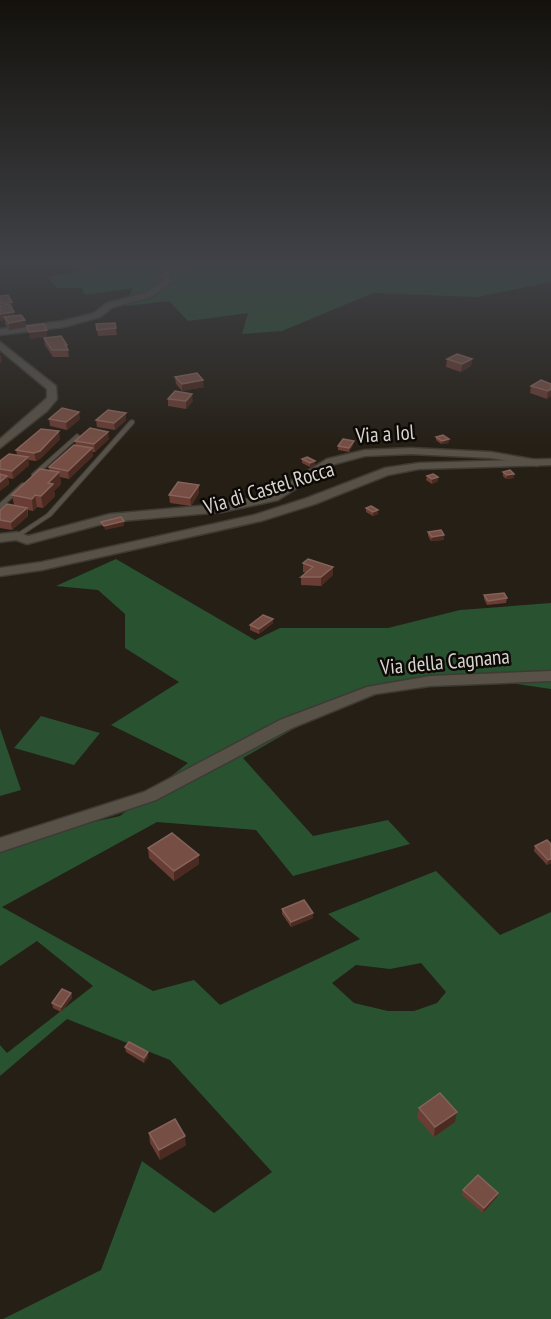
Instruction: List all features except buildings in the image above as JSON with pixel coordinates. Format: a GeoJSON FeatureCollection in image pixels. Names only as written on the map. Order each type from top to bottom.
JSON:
{"type":"FeatureCollection","features":[{"type":"Feature","properties":{"kind":"street"},"geometry":{"type":"LineString","coordinates":[[0,332],[66,324]]}},
{"type":"Feature","properties":{"kind":"street"},"geometry":{"type":"LineString","coordinates":[[0,345],[52,388],[52,399],[43,409],[0,445]]}},
{"type":"Feature","properties":{"kind":"street","name":"Via a Iol"},"geometry":{"type":"LineString","coordinates":[[0,538],[17,536],[27,540],[110,518],[222,508],[274,498],[331,461],[365,453],[411,451],[490,454],[537,463]]}},
{"type":"Feature","properties":{"kind":"street","name":"Via di Castel Rocca"},"geometry":{"type":"LineString","coordinates":[[0,572],[42,566],[257,518],[311,501],[386,472],[419,466],[551,462]]}},
{"type":"Feature","properties":{"kind":"street","name":"Via della Cagnana"},"geometry":{"type":"LineString","coordinates":[[0,845],[150,796],[286,724],[372,690],[430,681],[551,676]]}},
{"type":"Feature","properties":{"kind":"lane"},"geometry":{"type":"LineString","coordinates":[[17,536],[49,515],[132,422]]}},
{"type":"Feature","properties":{"kind":"lane"},"geometry":{"type":"LineString","coordinates":[[0,506],[77,436]]}},
{"type":"Feature","properties":{"kind":"green space"},"geometry":{"type":"Polygon","coordinates":[[[245,324],[300,324],[282,331],[242,334],[245,324]]]}},
{"type":"Feature","properties":{"kind":"green space"},"geometry":{"type":"Polygon","coordinates":[[[116,559],[255,640],[280,628],[388,628],[460,610],[551,603],[551,689],[454,675],[361,690],[243,758],[313,836],[388,820],[410,844],[293,876],[256,830],[157,822],[2,907],[153,991],[194,980],[220,1005],[360,939],[328,914],[436,871],[500,935],[551,912],[551,1319],[3,1319],[101,1270],[142,1161],[214,1213],[272,1172],[170,1060],[67,1019],[0,1076],[0,1045],[7,1053],[93,986],[37,941],[0,966],[0,837],[53,831],[120,816],[188,763],[111,725],[179,682],[125,648],[125,614],[98,590],[56,586],[116,559]],[[421,963],[390,969],[356,965],[332,983],[354,1003],[388,1011],[414,1011],[437,1003],[446,992],[421,963]]]}},
{"type":"Feature","properties":{"kind":"green space"},"geometry":{"type":"Polygon","coordinates":[[[41,716],[100,733],[74,765],[14,748],[41,716]]]}},
{"type":"Feature","properties":{"kind":"green space"},"geometry":{"type":"Polygon","coordinates":[[[0,728],[21,790],[0,796],[0,728]]]}}]}
